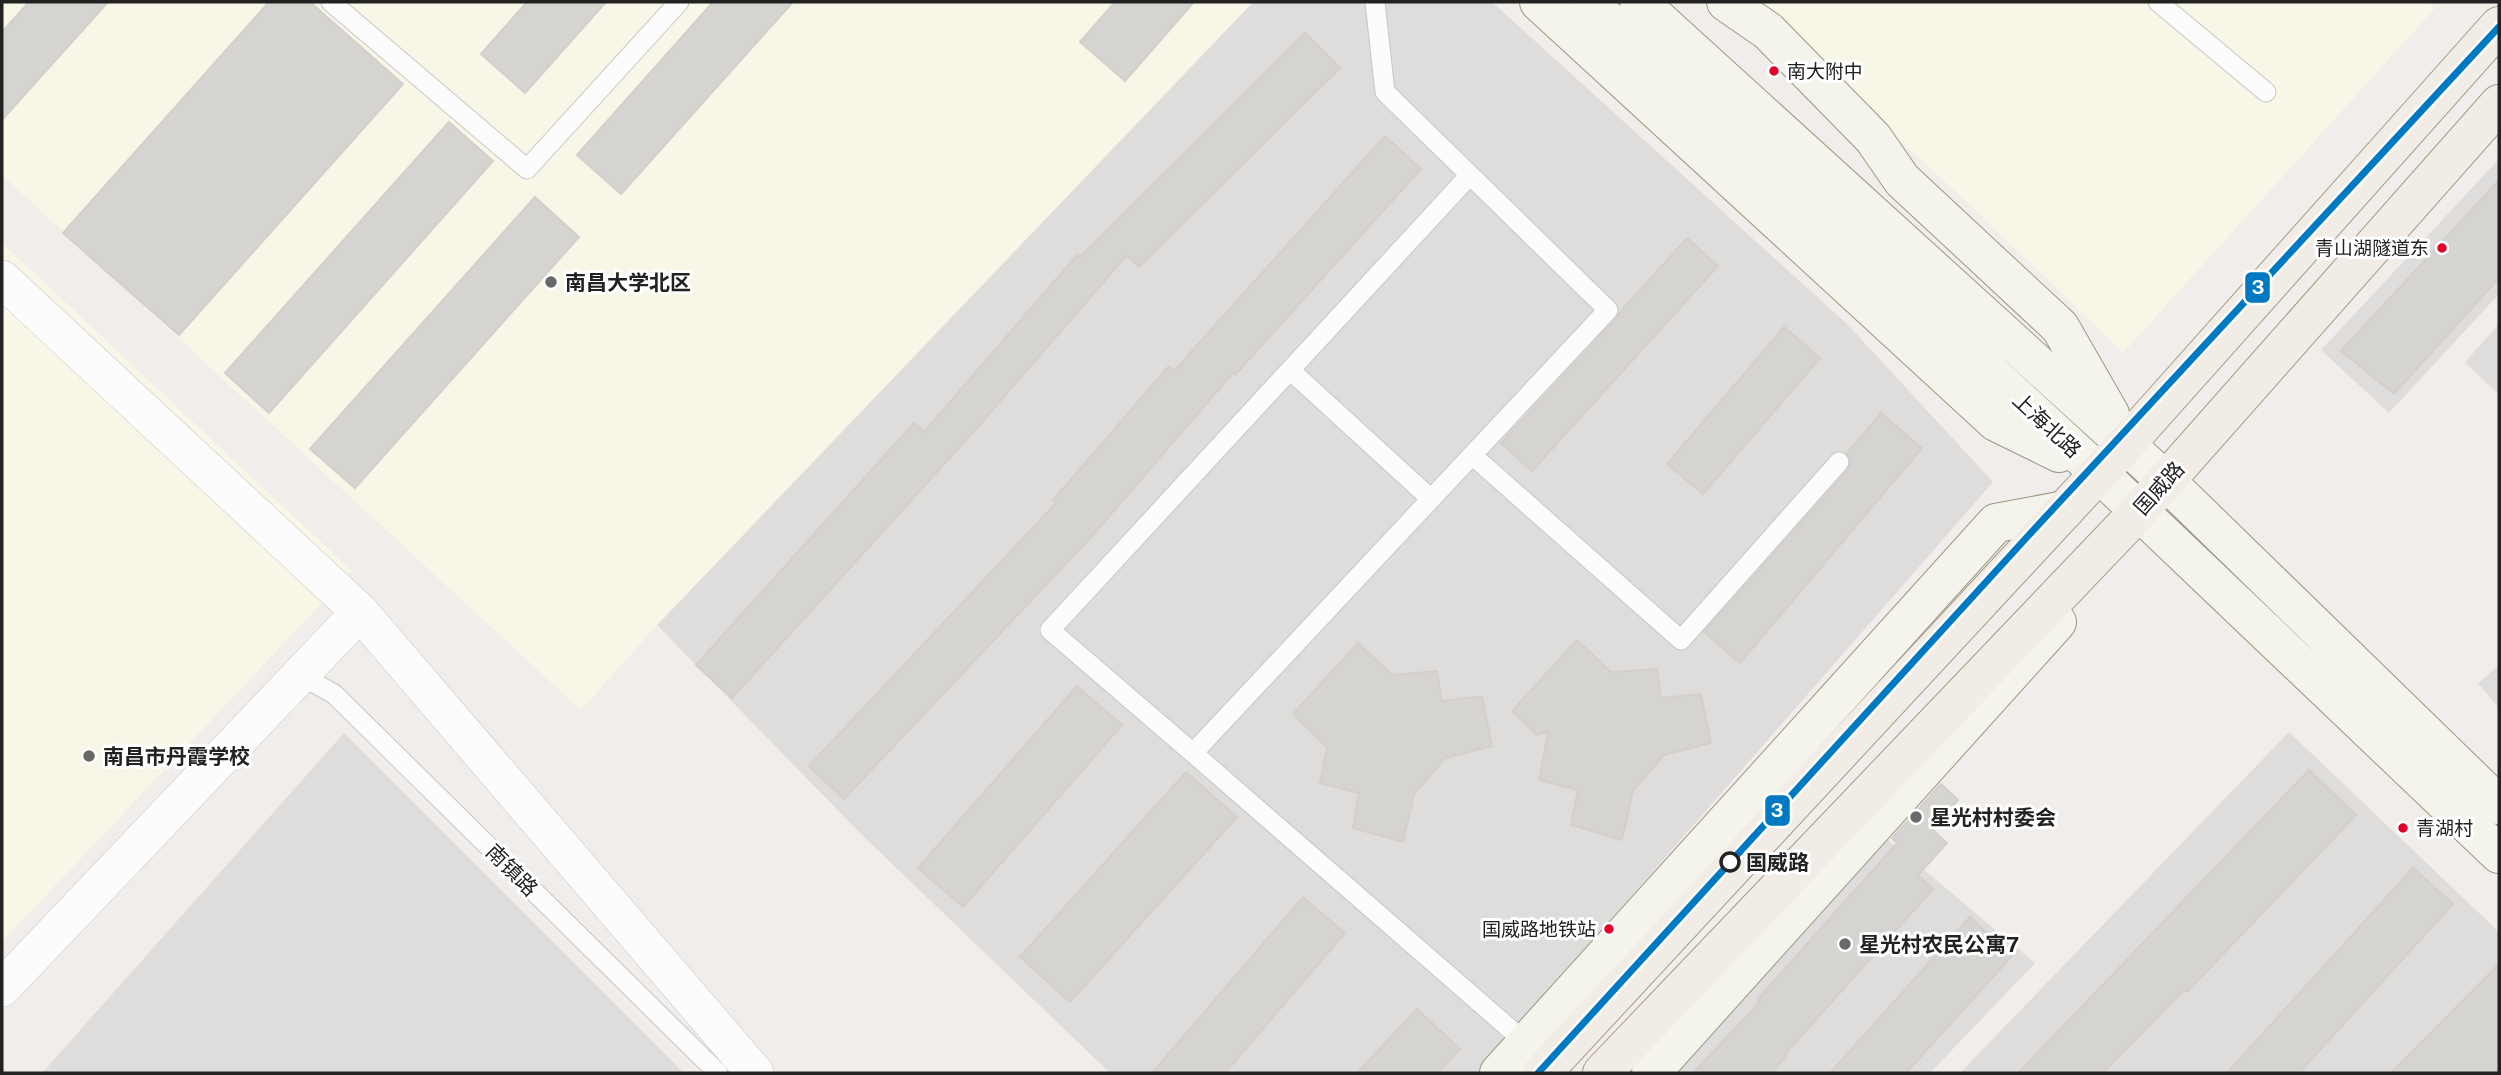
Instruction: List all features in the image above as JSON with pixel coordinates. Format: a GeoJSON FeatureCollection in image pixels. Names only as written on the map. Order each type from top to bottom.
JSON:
{"type":"FeatureCollection","features":[{"type":"Feature","properties":{"kind":"main road"},"geometry":{"type":"LineString","coordinates":[[1539,2],[1996,422],[2099,473]]}},
{"type":"Feature","properties":{"kind":"main road","name":"上海北路"},"geometry":{"type":"LineString","coordinates":[[1588,2],[2099,473],[2499,855]]}},
{"type":"Feature","properties":{"kind":"main road","name":"上海北路"},"geometry":{"type":"LineString","coordinates":[[1639,2],[2166,481],[2499,804]]}},
{"type":"Feature","properties":{"kind":"main road"},"geometry":{"type":"LineString","coordinates":[[1726,2],[1768,31],[1873,138],[1902,180],[2060,327],[2126,444]]}},
{"type":"Feature","properties":{"kind":"main road"},"geometry":{"type":"LineString","coordinates":[[1499,1073],[1540,1060],[2065,510],[2499,26]]}},
{"type":"Feature","properties":{"kind":"main road","name":"国威路"},"geometry":{"type":"LineString","coordinates":[[1602,1073],[2139,511],[2499,104]]}},
{"type":"Feature","properties":{"kind":"main road"},"geometry":{"type":"LineString","coordinates":[[1651,1073],[2072,606],[2104,548]]}},
{"type":"Feature","properties":{"kind":"street"},"geometry":{"type":"LineString","coordinates":[[2,279],[360,612],[755,1073]]}},
{"type":"Feature","properties":{"kind":"street"},"geometry":{"type":"LineString","coordinates":[[2,988],[297,674],[360,612]]}},
{"type":"Feature","properties":{"kind":"lane"},"geometry":{"type":"LineString","coordinates":[[331,2],[527,169],[679,2]]}},
{"type":"Feature","properties":{"kind":"lane"},"geometry":{"type":"LineString","coordinates":[[1194,753],[1608,310],[1385,92],[1376,2]]}},
{"type":"Feature","properties":{"kind":"lane"},"geometry":{"type":"LineString","coordinates":[[2158,2],[2266,92]]}},
{"type":"Feature","properties":{"kind":"lane"},"geometry":{"type":"LineString","coordinates":[[1470,175],[1050,630],[1194,753],[1540,1060]]}},
{"type":"Feature","properties":{"kind":"lane"},"geometry":{"type":"LineString","coordinates":[[1290,370],[1431,499]]}},
{"type":"Feature","properties":{"kind":"lane"},"geometry":{"type":"LineString","coordinates":[[1472,455],[1681,640],[1839,462]]}},
{"type":"Feature","properties":{"kind":"lane","name":"南镇路"},"geometry":{"type":"LineString","coordinates":[[297,674],[334,694],[718,1073]]}},
{"type":"Feature","properties":{"kind":"shaded area","name":"南昌大学北区"},"geometry":{"type":"Polygon","coordinates":[[[2,2],[1253,2],[657,625],[581,710],[2,175],[2,2]]]}},
{"type":"Feature","properties":{"kind":"shaded area"},"geometry":{"type":"Polygon","coordinates":[[[1253,2],[1492,2],[1848,325],[1993,482],[1477,1073],[1110,1073],[862,835],[657,625],[1253,2]]]}},
{"type":"Feature","properties":{"kind":"shaded area"},"geometry":{"type":"Polygon","coordinates":[[[1750,2],[2429,2],[2435,8],[2123,353],[1984,218],[1750,2]]]}},
{"type":"Feature","properties":{"kind":"shaded area"},"geometry":{"type":"Polygon","coordinates":[[[2499,159],[2499,294],[2389,413],[2321,350],[2499,159]]]}},
{"type":"Feature","properties":{"kind":"shaded area","name":"南昌市丹霞学校"},"geometry":{"type":"Polygon","coordinates":[[[2,243],[352,571],[2,942],[2,243]]]}},
{"type":"Feature","properties":{"kind":"shaded area"},"geometry":{"type":"Polygon","coordinates":[[[2499,324],[2499,395],[2465,362],[2499,324]]]}},
{"type":"Feature","properties":{"kind":"shaded area"},"geometry":{"type":"Polygon","coordinates":[[[2499,665],[2499,708],[2478,683],[2499,665]]]}},
{"type":"Feature","properties":{"kind":"shaded area"},"geometry":{"type":"Polygon","coordinates":[[[2289,732],[2499,932],[2499,1073],[1960,1073],[2289,732]]]}},
{"type":"Feature","properties":{"kind":"shaded area"},"geometry":{"type":"Polygon","coordinates":[[[344,733],[684,1073],[42,1073],[344,733]]]}},
{"type":"Feature","properties":{"kind":"shaded area"},"geometry":{"type":"Polygon","coordinates":[[[1886,838],[2035,963],[1930,1073],[1675,1073],[1886,838]]]}},
{"type":"Feature","properties":{"kind":"building"},"geometry":{"type":"Polygon","coordinates":[[[29,2],[108,2],[2,120],[2,32],[29,2]]]}},
{"type":"Feature","properties":{"kind":"building"},"geometry":{"type":"Polygon","coordinates":[[[269,2],[310,2],[403,84],[179,335],[63,233],[269,2]]]}},
{"type":"Feature","properties":{"kind":"building"},"geometry":{"type":"Polygon","coordinates":[[[527,2],[606,2],[525,93],[481,54],[527,2]]]}},
{"type":"Feature","properties":{"kind":"building"},"geometry":{"type":"Polygon","coordinates":[[[713,2],[793,2],[621,194],[577,155],[713,2]]]}},
{"type":"Feature","properties":{"kind":"building"},"geometry":{"type":"Polygon","coordinates":[[[1115,2],[1194,2],[1125,81],[1080,42],[1115,2]]]}},
{"type":"Feature","properties":{"kind":"building"},"geometry":{"type":"Polygon","coordinates":[[[1305,33],[1340,68],[1139,267],[1127,255],[976,429],[732,698],[696,665],[914,423],[924,432],[1077,255],[1080,257],[1305,33]]]}},
{"type":"Feature","properties":{"kind":"building"},"geometry":{"type":"Polygon","coordinates":[[[449,122],[493,161],[269,413],[225,373],[449,122]]]}},
{"type":"Feature","properties":{"kind":"building"},"geometry":{"type":"Polygon","coordinates":[[[1385,136],[1421,169],[1235,375],[1233,373],[1093,535],[844,799],[809,766],[1056,503],[1053,500],[1169,366],[1174,371],[1385,136]]]}},
{"type":"Feature","properties":{"kind":"building"},"geometry":{"type":"Polygon","coordinates":[[[2499,180],[2499,278],[2394,394],[2341,351],[2499,180]]]}},
{"type":"Feature","properties":{"kind":"building"},"geometry":{"type":"Polygon","coordinates":[[[535,197],[579,237],[355,488],[310,449],[535,197]]]}},
{"type":"Feature","properties":{"kind":"building"},"geometry":{"type":"Polygon","coordinates":[[[1687,238],[1718,266],[1532,471],[1501,443],[1687,238]]]}},
{"type":"Feature","properties":{"kind":"building"},"geometry":{"type":"Polygon","coordinates":[[[1784,327],[1820,358],[1703,494],[1667,464],[1784,327]]]}},
{"type":"Feature","properties":{"kind":"building"},"geometry":{"type":"Polygon","coordinates":[[[1881,413],[1922,448],[1740,663],[1704,632],[1848,470],[1851,459],[1847,453],[1881,413]]]}},
{"type":"Feature","properties":{"kind":"building"},"geometry":{"type":"Polygon","coordinates":[[[1577,640],[1611,672],[1657,669],[1661,698],[1701,694],[1711,743],[1664,755],[1633,791],[1622,840],[1571,825],[1578,790],[1539,780],[1548,732],[1537,735],[1512,711],[1577,640]]]}},
{"type":"Feature","properties":{"kind":"building"},"geometry":{"type":"Polygon","coordinates":[[[1358,643],[1392,675],[1437,671],[1442,701],[1482,696],[1492,746],[1445,758],[1414,794],[1403,842],[1353,828],[1359,793],[1320,783],[1327,747],[1293,714],[1358,643]]]}},
{"type":"Feature","properties":{"kind":"building"},"geometry":{"type":"Polygon","coordinates":[[[1077,686],[1122,725],[963,907],[918,868],[1077,686]]]}},
{"type":"Feature","properties":{"kind":"building"},"geometry":{"type":"Polygon","coordinates":[[[2309,770],[2356,815],[2187,992],[2184,990],[2103,1073],[2018,1073],[2309,770]]]}},
{"type":"Feature","properties":{"kind":"building"},"geometry":{"type":"Polygon","coordinates":[[[1186,772],[1237,817],[1070,1002],[1020,957],[1186,772]]]}},
{"type":"Feature","properties":{"kind":"building","name":"星光村农民公寓7"},"geometry":{"type":"Polygon","coordinates":[[[1941,784],[1958,800],[1932,829],[1947,843],[1918,875],[1933,889],[1771,1073],[1693,1073],[1760,1002],[1757,1000],[1897,843],[1892,838],[1941,784]]]}},
{"type":"Feature","properties":{"kind":"building"},"geometry":{"type":"Polygon","coordinates":[[[2413,868],[2453,904],[2299,1073],[2227,1073],[2413,868]]]}},
{"type":"Feature","properties":{"kind":"building"},"geometry":{"type":"Polygon","coordinates":[[[1303,897],[1345,933],[1225,1073],[1152,1073],[1303,897]]]}},
{"type":"Feature","properties":{"kind":"building"},"geometry":{"type":"Polygon","coordinates":[[[1970,917],[2012,956],[1906,1073],[1830,1073],[1970,917]]]}},
{"type":"Feature","properties":{"kind":"building"},"geometry":{"type":"Polygon","coordinates":[[[2499,964],[2499,1073],[2391,1073],[2499,964]]]}},
{"type":"Feature","properties":{"kind":"building"},"geometry":{"type":"Polygon","coordinates":[[[1417,1009],[1460,1049],[1438,1073],[1357,1073],[1417,1009]]]}},
{"type":"Feature","properties":{"kind":"transit line","name":"3"},"geometry":{"type":"LineString","coordinates":[[1538,1073],[2028,536],[2499,27]]}},
{"type":"Feature","properties":{"kind":"place","name":"南大附中"},"geometry":{"type":"Point","coordinates":[1774,71]}},
{"type":"Feature","properties":{"kind":"place","name":"青山湖隧道东"},"geometry":{"type":"Point","coordinates":[2442,248]}},
{"type":"Feature","properties":{"kind":"place","name":"南昌大学北区"},"geometry":{"type":"Point","coordinates":[551,282]}},
{"type":"Feature","properties":{"kind":"place","name":"南昌市丹霞学校"},"geometry":{"type":"Point","coordinates":[89,756]}},
{"type":"Feature","properties":{"kind":"place","name":"星光村村委会"},"geometry":{"type":"Point","coordinates":[1916,817]}},
{"type":"Feature","properties":{"kind":"place","name":"青湖村"},"geometry":{"type":"Point","coordinates":[2403,828]}},
{"type":"Feature","properties":{"kind":"place","name":"国威路"},"geometry":{"type":"Point","coordinates":[1730,862]}},
{"type":"Feature","properties":{"kind":"place","name":"国威路地铁站"},"geometry":{"type":"Point","coordinates":[1609,929]}},
{"type":"Feature","properties":{"kind":"place","name":"星光村农民公寓7"},"geometry":{"type":"Point","coordinates":[1845,944]}}]}
